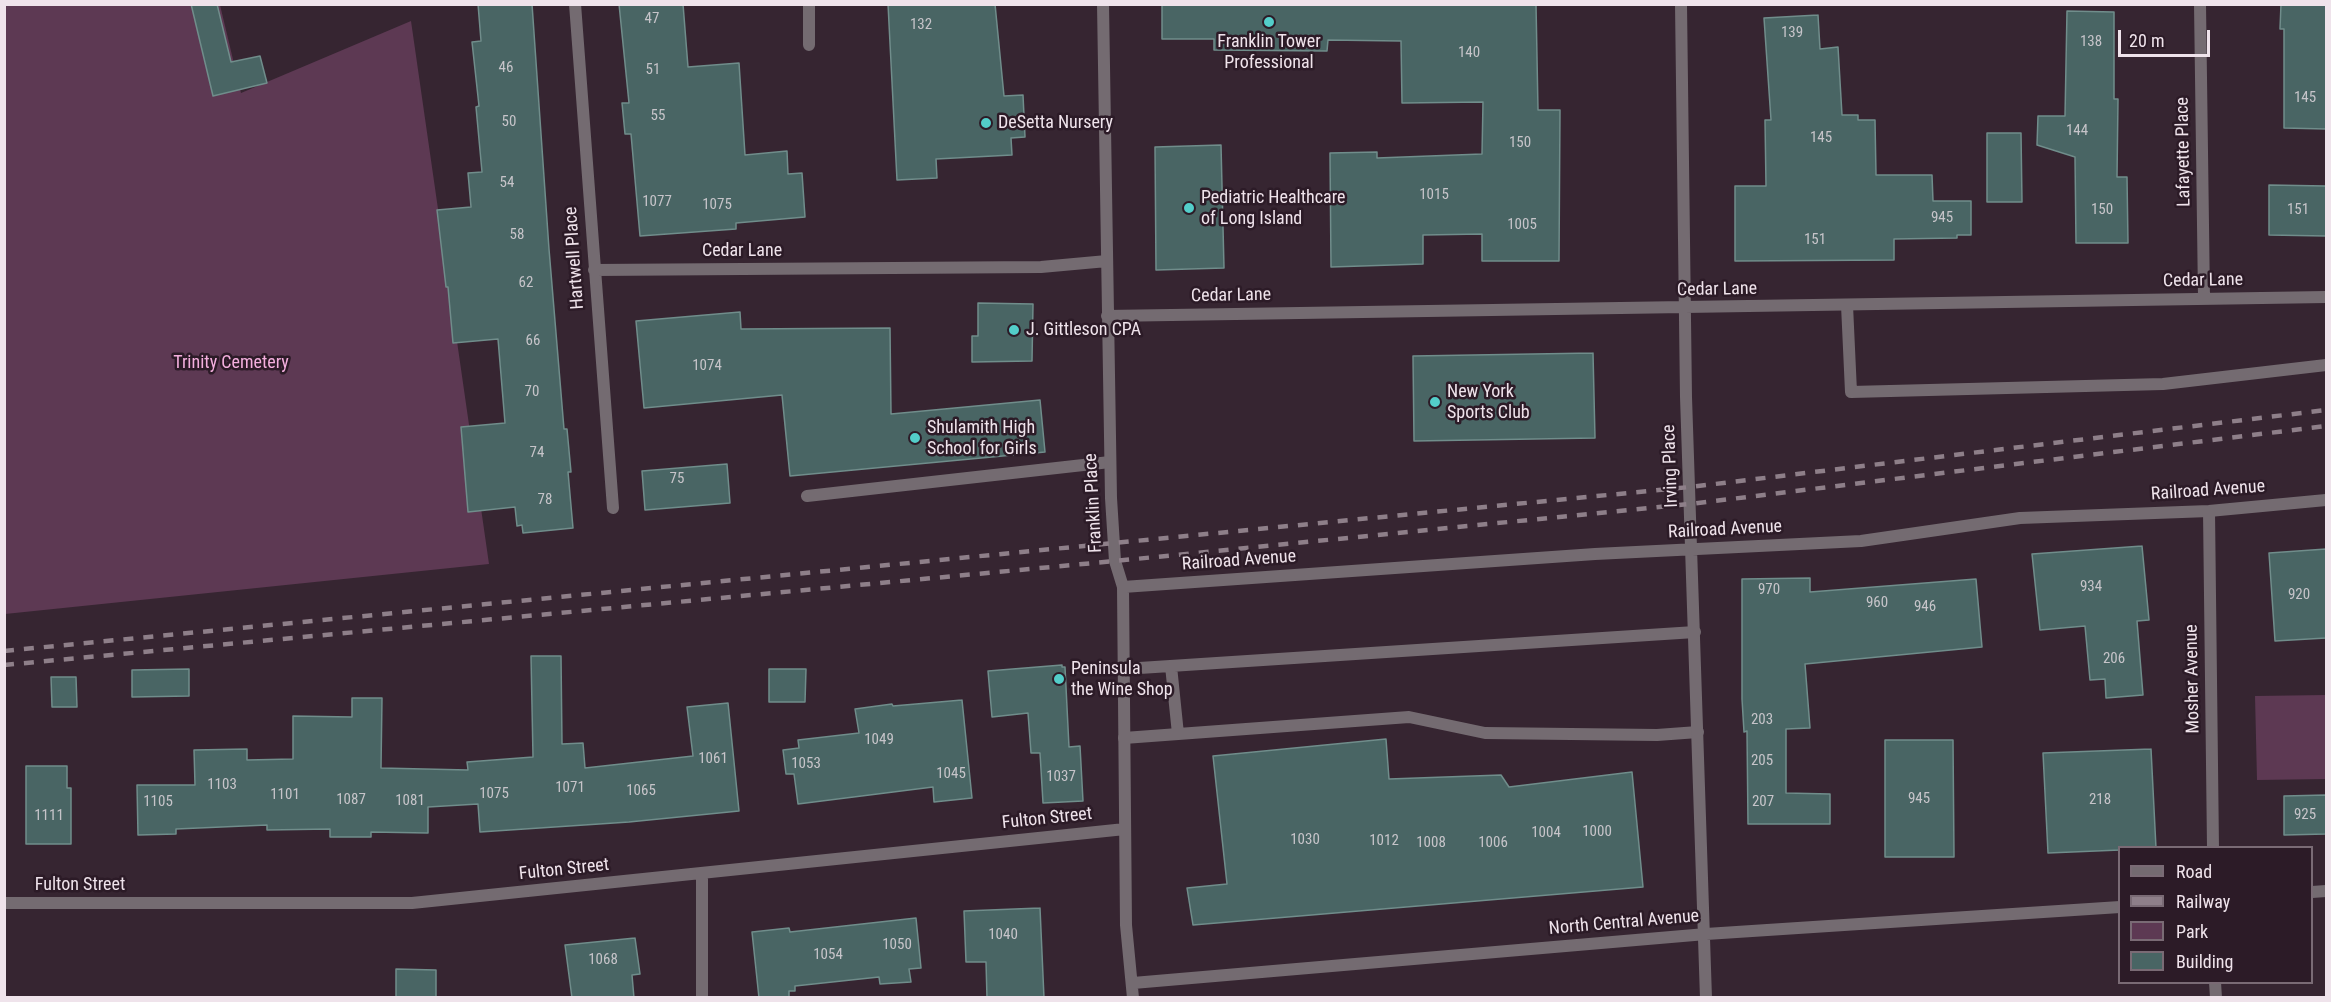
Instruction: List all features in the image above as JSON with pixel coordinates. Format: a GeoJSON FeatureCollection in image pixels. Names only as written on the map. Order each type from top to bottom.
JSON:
{"type":"FeatureCollection","features":[{"type":"Feature","properties":{"kind":"street","name":"Hartwell Place"},"geometry":{"type":"LineString","coordinates":[[574,4],[613,508]]}},
{"type":"Feature","properties":{"kind":"street"},"geometry":{"type":"LineString","coordinates":[[809,4],[809,45]]}},
{"type":"Feature","properties":{"kind":"street","name":"Franklin Place"},"geometry":{"type":"LineString","coordinates":[[1103,4],[1110,462],[1115,561],[1123,587],[1126,925],[1133,998]]}},
{"type":"Feature","properties":{"kind":"street","name":"Irving Place"},"geometry":{"type":"LineString","coordinates":[[1681,4],[1686,397],[1706,934],[1706,998]]}},
{"type":"Feature","properties":{"kind":"street","name":"Lafayette Place"},"geometry":{"type":"LineString","coordinates":[[2200,4],[2204,298]]}},
{"type":"Feature","properties":{"kind":"street","name":"Cedar Lane"},"geometry":{"type":"LineString","coordinates":[[594,270],[1041,267],[1107,261]]}},
{"type":"Feature","properties":{"kind":"street","name":"Cedar Lane"},"geometry":{"type":"LineString","coordinates":[[1107,316],[2326,297]]}},
{"type":"Feature","properties":{"kind":"street"},"geometry":{"type":"LineString","coordinates":[[1847,305],[1851,392],[2163,384],[2326,365]]}},
{"type":"Feature","properties":{"kind":"street"},"geometry":{"type":"LineString","coordinates":[[807,496],[1110,462]]}},
{"type":"Feature","properties":{"kind":"street","name":"Railroad Avenue"},"geometry":{"type":"LineString","coordinates":[[1123,587],[1595,554],[1861,541],[2020,518],[2209,511],[2326,500]]}},
{"type":"Feature","properties":{"kind":"street","name":"Mosher Avenue"},"geometry":{"type":"LineString","coordinates":[[2209,511],[2213,846]]}},
{"type":"Feature","properties":{"kind":"street"},"geometry":{"type":"LineString","coordinates":[[1124,669],[1695,632]]}},
{"type":"Feature","properties":{"kind":"street"},"geometry":{"type":"LineString","coordinates":[[1171,666],[1178,734]]}},
{"type":"Feature","properties":{"kind":"street"},"geometry":{"type":"LineString","coordinates":[[1124,738],[1409,717],[1485,733],[1657,735],[1698,732]]}},
{"type":"Feature","properties":{"kind":"street","name":"Fulton Street"},"geometry":{"type":"LineString","coordinates":[[4,903],[412,903],[1125,829]]}},
{"type":"Feature","properties":{"kind":"street"},"geometry":{"type":"LineString","coordinates":[[702,874],[702,998]]}},
{"type":"Feature","properties":{"kind":"street","name":"North Central Avenue"},"geometry":{"type":"LineString","coordinates":[[1133,983],[1706,934],[2118,907]]}},
{"type":"Feature","properties":{"kind":"green space","name":"Trinity Cemetery"},"geometry":{"type":"Polygon","coordinates":[[[4,5],[220,5],[241,93],[411,21],[489,564],[5,614],[4,5]]]}},
{"type":"Feature","properties":{"kind":"green space"},"geometry":{"type":"Polygon","coordinates":[[[2326,695],[2326,779],[2257,780],[2255,696],[2326,695]]]}},
{"type":"Feature","properties":{"kind":"building"},"geometry":{"type":"Polygon","coordinates":[[[191,4],[217,4],[231,62],[260,56],[267,83],[213,96],[191,4]]]}},
{"type":"Feature","properties":{"kind":"building"},"geometry":{"type":"Polygon","coordinates":[[[478,4],[532,4],[564,429],[567,429],[571,472],[568,472],[573,528],[523,533],[522,525],[517,526],[515,507],[468,512],[461,427],[505,423],[498,339],[453,343],[437,210],[471,207],[468,173],[482,172],[476,107],[479,106],[472,42],[481,41],[478,4]]]}},
{"type":"Feature","properties":{"kind":"building"},"geometry":{"type":"Polygon","coordinates":[[[619,4],[683,4],[688,67],[739,63],[745,155],[787,151],[788,174],[802,173],[805,217],[736,223],[736,229],[640,236],[631,134],[625,134],[622,103],[629,103],[619,4]]]}},
{"type":"Feature","properties":{"kind":"building"},"geometry":{"type":"Polygon","coordinates":[[[888,4],[995,4],[1004,96],[1023,95],[1025,137],[1011,138],[1012,155],[936,159],[937,178],[897,180],[888,4]]]}},
{"type":"Feature","properties":{"kind":"building"},"geometry":{"type":"Polygon","coordinates":[[[1162,4],[1536,4],[1538,110],[1560,110],[1559,261],[1482,261],[1482,234],[1423,235],[1423,264],[1331,267],[1330,153],[1377,152],[1377,158],[1482,154],[1483,102],[1402,103],[1401,41],[1328,40],[1327,51],[1214,50],[1214,39],[1162,39],[1162,4]]]}},
{"type":"Feature","properties":{"kind":"building"},"geometry":{"type":"Polygon","coordinates":[[[2281,4],[2326,4],[2326,129],[2284,128],[2284,29],[2280,29],[2281,4]]]}},
{"type":"Feature","properties":{"kind":"building"},"geometry":{"type":"Polygon","coordinates":[[[2067,11],[2114,12],[2114,99],[2118,99],[2117,177],[2127,177],[2128,243],[2076,243],[2075,157],[2037,145],[2038,116],[2065,116],[2067,11]]]}},
{"type":"Feature","properties":{"kind":"building"},"geometry":{"type":"Polygon","coordinates":[[[1818,15],[1820,49],[1838,47],[1842,115],[1858,115],[1858,120],[1875,120],[1876,175],[1932,175],[1933,201],[1971,201],[1971,235],[1957,235],[1957,238],[1894,239],[1894,260],[1735,261],[1735,186],[1766,186],[1765,120],[1771,120],[1764,18],[1818,15]]]}},
{"type":"Feature","properties":{"kind":"building"},"geometry":{"type":"Polygon","coordinates":[[[1987,133],[2021,133],[2022,202],[1987,202],[1987,133]]]}},
{"type":"Feature","properties":{"kind":"building","name":"Pediatric Healthcare of Long Island"},"geometry":{"type":"Polygon","coordinates":[[[1221,145],[1224,268],[1156,270],[1155,147],[1221,145]]]}},
{"type":"Feature","properties":{"kind":"building"},"geometry":{"type":"Polygon","coordinates":[[[2269,185],[2326,186],[2326,236],[2269,235],[2269,185]]]}},
{"type":"Feature","properties":{"kind":"building"},"geometry":{"type":"Polygon","coordinates":[[[978,303],[1033,304],[1032,361],[972,362],[972,336],[978,336],[978,303]]]}},
{"type":"Feature","properties":{"kind":"building"},"geometry":{"type":"Polygon","coordinates":[[[740,312],[741,329],[890,328],[891,414],[1040,400],[1045,452],[790,476],[782,395],[644,408],[636,321],[740,312]]]}},
{"type":"Feature","properties":{"kind":"building"},"geometry":{"type":"Polygon","coordinates":[[[1593,353],[1595,438],[1414,441],[1413,356],[1593,353]]]}},
{"type":"Feature","properties":{"kind":"building"},"geometry":{"type":"Polygon","coordinates":[[[727,464],[730,503],[645,510],[642,471],[727,464]]]}},
{"type":"Feature","properties":{"kind":"building"},"geometry":{"type":"Polygon","coordinates":[[[2142,546],[2149,620],[2137,621],[2143,695],[2106,698],[2105,679],[2090,680],[2085,626],[2040,630],[2032,554],[2142,546]]]}},
{"type":"Feature","properties":{"kind":"building"},"geometry":{"type":"Polygon","coordinates":[[[2326,549],[2326,638],[2275,641],[2269,553],[2326,549]]]}},
{"type":"Feature","properties":{"kind":"building"},"geometry":{"type":"Polygon","coordinates":[[[1810,578],[1810,592],[1976,579],[1982,647],[1805,664],[1810,728],[1786,729],[1786,793],[1830,794],[1830,824],[1748,824],[1747,731],[1744,732],[1742,699],[1742,579],[1810,578]]]}},
{"type":"Feature","properties":{"kind":"building"},"geometry":{"type":"Polygon","coordinates":[[[531,656],[561,656],[562,744],[583,743],[585,768],[693,756],[687,707],[728,703],[739,811],[629,822],[480,832],[478,804],[428,807],[428,833],[371,832],[371,837],[330,837],[330,829],[267,830],[267,825],[176,829],[176,834],[138,835],[137,785],[195,785],[194,750],[247,749],[247,760],[293,759],[293,716],[352,717],[352,698],[382,698],[381,768],[468,770],[467,762],[533,757],[531,656]]]}},
{"type":"Feature","properties":{"kind":"building"},"geometry":{"type":"Polygon","coordinates":[[[1062,665],[1065,667],[1069,747],[1080,746],[1083,801],[1043,803],[1040,753],[1031,753],[1028,713],[992,717],[988,671],[1062,665]]]}},
{"type":"Feature","properties":{"kind":"building"},"geometry":{"type":"Polygon","coordinates":[[[189,669],[189,696],[132,697],[132,670],[189,669]]]}},
{"type":"Feature","properties":{"kind":"building"},"geometry":{"type":"Polygon","coordinates":[[[769,669],[806,669],[805,702],[769,702],[769,669]]]}},
{"type":"Feature","properties":{"kind":"building"},"geometry":{"type":"Polygon","coordinates":[[[51,677],[76,677],[77,707],[52,707],[51,677]]]}},
{"type":"Feature","properties":{"kind":"building"},"geometry":{"type":"Polygon","coordinates":[[[962,700],[972,798],[934,802],[933,787],[798,804],[794,774],[786,774],[783,750],[799,748],[798,740],[859,733],[855,709],[892,704],[893,706],[962,700]]]}},
{"type":"Feature","properties":{"kind":"building"},"geometry":{"type":"Polygon","coordinates":[[[1386,739],[1389,779],[1501,775],[1509,787],[1632,772],[1643,887],[1193,925],[1187,888],[1227,884],[1213,756],[1386,739]]]}},
{"type":"Feature","properties":{"kind":"building"},"geometry":{"type":"Polygon","coordinates":[[[1885,740],[1953,740],[1954,857],[1885,857],[1885,740]]]}},
{"type":"Feature","properties":{"kind":"building"},"geometry":{"type":"Polygon","coordinates":[[[2151,749],[2156,846],[2118,846],[2118,850],[2048,853],[2043,753],[2151,749]]]}},
{"type":"Feature","properties":{"kind":"building"},"geometry":{"type":"Polygon","coordinates":[[[26,766],[67,766],[67,788],[71,788],[71,844],[26,844],[26,766]]]}},
{"type":"Feature","properties":{"kind":"building"},"geometry":{"type":"Polygon","coordinates":[[[2326,795],[2326,834],[2284,835],[2284,796],[2326,795]]]}},
{"type":"Feature","properties":{"kind":"building"},"geometry":{"type":"Polygon","coordinates":[[[1040,908],[1044,998],[987,998],[986,962],[966,962],[964,911],[1040,908]]]}},
{"type":"Feature","properties":{"kind":"building"},"geometry":{"type":"Polygon","coordinates":[[[916,918],[921,968],[909,969],[911,982],[880,984],[879,977],[795,986],[795,991],[789,991],[789,998],[759,998],[752,932],[789,928],[790,932],[916,918]]]}},
{"type":"Feature","properties":{"kind":"building"},"geometry":{"type":"Polygon","coordinates":[[[635,938],[640,974],[632,975],[634,998],[572,998],[565,945],[635,938]]]}},
{"type":"Feature","properties":{"kind":"building"},"geometry":{"type":"Polygon","coordinates":[[[396,969],[436,970],[436,998],[396,998],[396,969]]]}},
{"type":"Feature","properties":{"kind":"railway"},"geometry":{"type":"LineString","coordinates":[[4,651],[1690,487],[2326,410]]}},
{"type":"Feature","properties":{"kind":"railway"},"geometry":{"type":"LineString","coordinates":[[4,665],[1115,561],[1690,504],[2326,426]]}},
{"type":"Feature","properties":{"kind":"place","name":"Franklin Tower Professional"},"geometry":{"type":"Point","coordinates":[1269,22]}},
{"type":"Feature","properties":{"kind":"place","name":"DeSetta Nursery"},"geometry":{"type":"Point","coordinates":[986,123]}},
{"type":"Feature","properties":{"kind":"place","name":"Pediatric Healthcare of Long Island"},"geometry":{"type":"Point","coordinates":[1189,208]}},
{"type":"Feature","properties":{"kind":"place","name":"J. Gittleson CPA"},"geometry":{"type":"Point","coordinates":[1014,330]}},
{"type":"Feature","properties":{"kind":"place","name":"New York Sports Club"},"geometry":{"type":"Point","coordinates":[1435,402]}},
{"type":"Feature","properties":{"kind":"place","name":"Shulamith High School for Girls"},"geometry":{"type":"Point","coordinates":[915,438]}},
{"type":"Feature","properties":{"kind":"place","name":"Peninsula the Wine Shop"},"geometry":{"type":"Point","coordinates":[1059,679]}}]}
